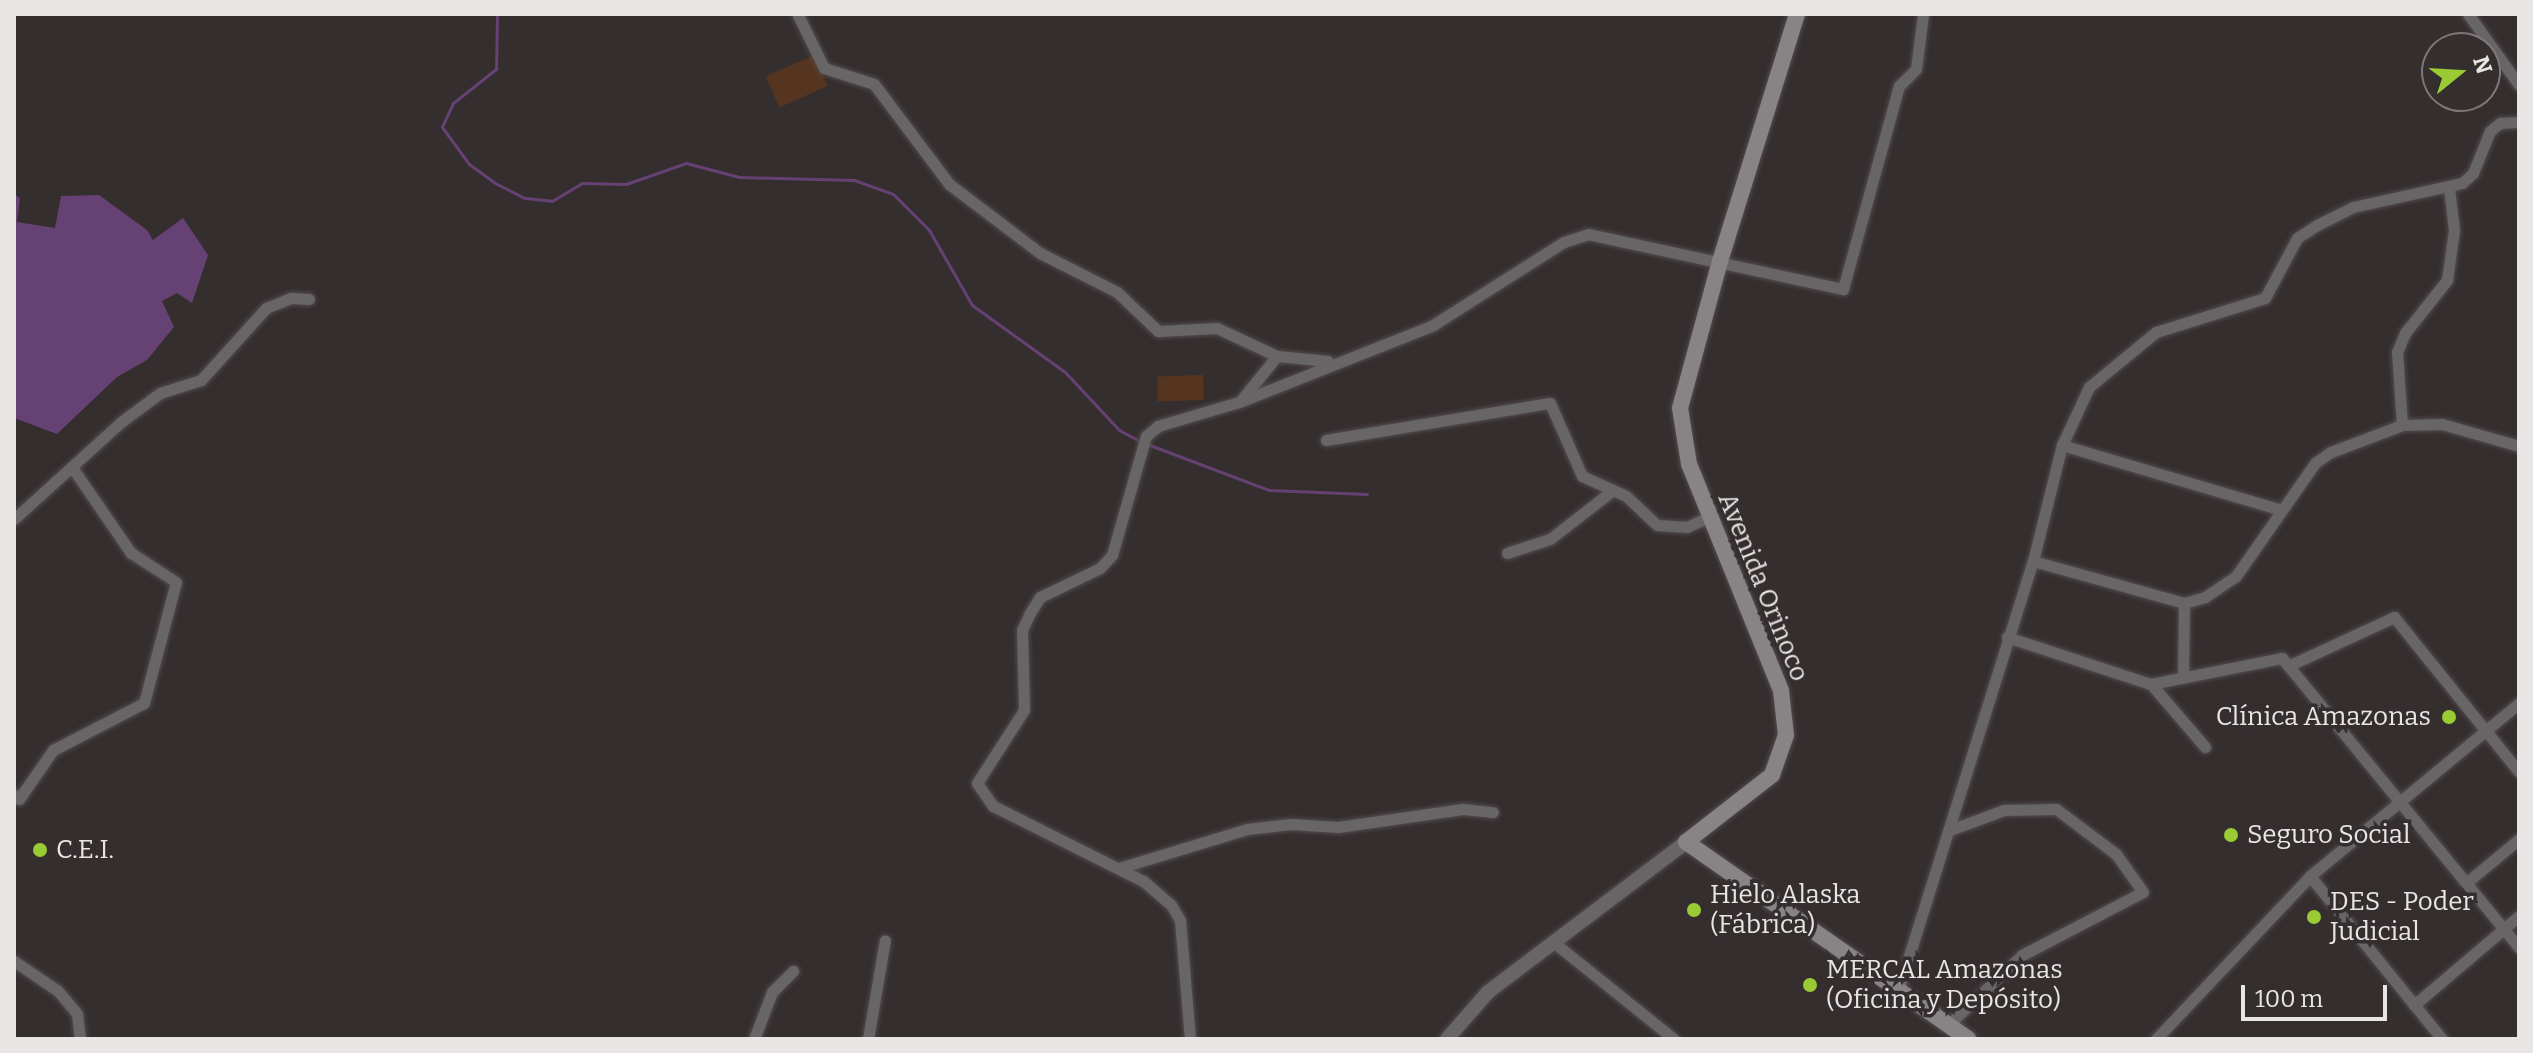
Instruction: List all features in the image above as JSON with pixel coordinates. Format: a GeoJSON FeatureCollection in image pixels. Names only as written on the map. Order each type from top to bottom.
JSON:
{"type":"FeatureCollection","features":[{"type":"Feature","properties":{"kind":"main road","name":"Avenida Orinoco"},"geometry":{"type":"LineString","coordinates":[[1686,842],[1772,775],[1786,735],[1781,691],[1689,464],[1680,408],[1720,261],[1797,14]]}},
{"type":"Feature","properties":{"kind":"main road"},"geometry":{"type":"LineString","coordinates":[[1686,842],[1968,1039]]}},
{"type":"Feature","properties":{"kind":"street"},"geometry":{"type":"LineString","coordinates":[[1190,1039],[1180,920],[1159,893],[1119,868],[993,806],[977,783],[1024,710],[1022,630],[1030,613],[1040,597],[1100,568],[1112,555],[1146,436],[1158,426],[1239,402],[1333,361],[1433,325],[1564,242],[1588,234],[1843,289],[1899,86],[1916,69],[1923,14]]}},
{"type":"Feature","properties":{"kind":"street"},"geometry":{"type":"LineString","coordinates":[[2468,14],[2519,85]]}},
{"type":"Feature","properties":{"kind":"street"},"geometry":{"type":"LineString","coordinates":[[798,15],[824,68],[874,84],[949,184],[1040,253],[1117,292],[1158,331],[1217,328],[1277,356],[1333,361]]}},
{"type":"Feature","properties":{"kind":"street"},"geometry":{"type":"LineString","coordinates":[[1898,991],[2033,561],[2062,445],[2089,387],[2125,354],[2156,332],[2265,298],[2297,238],[2317,225],[2381,199],[2449,188],[2473,173],[2490,131],[2500,123],[2519,122]]}},
{"type":"Feature","properties":{"kind":"street"},"geometry":{"type":"LineString","coordinates":[[2402,425],[2397,352],[2405,333],[2447,280],[2454,230],[2449,188]]}},
{"type":"Feature","properties":{"kind":"street"},"geometry":{"type":"LineString","coordinates":[[14,519],[160,393],[201,380],[266,308],[291,298],[309,299]]}},
{"type":"Feature","properties":{"kind":"street"},"geometry":{"type":"LineString","coordinates":[[1239,402],[1277,356]]}},
{"type":"Feature","properties":{"kind":"street"},"geometry":{"type":"LineString","coordinates":[[1326,440],[1550,403],[1576,469],[1613,490],[1657,525],[1687,527],[1708,517]]}},
{"type":"Feature","properties":{"kind":"street"},"geometry":{"type":"LineString","coordinates":[[2033,561],[2184,603],[2205,597],[2236,576],[2315,463],[2402,425],[2442,424],[2519,446]]}},
{"type":"Feature","properties":{"kind":"street"},"geometry":{"type":"LineString","coordinates":[[2062,445],[2281,510]]}},
{"type":"Feature","properties":{"kind":"street"},"geometry":{"type":"LineString","coordinates":[[14,795],[19,799],[53,750],[144,703],[176,582],[131,553],[72,467]]}},
{"type":"Feature","properties":{"kind":"street"},"geometry":{"type":"LineString","coordinates":[[1507,553],[1550,539],[1613,490]]}},
{"type":"Feature","properties":{"kind":"street"},"geometry":{"type":"LineString","coordinates":[[2183,675],[2184,603]]}},
{"type":"Feature","properties":{"kind":"street"},"geometry":{"type":"LineString","coordinates":[[2288,666],[2394,617],[2519,772]]}},
{"type":"Feature","properties":{"kind":"street"},"geometry":{"type":"LineString","coordinates":[[2007,637],[2151,684],[2205,747]]}},
{"type":"Feature","properties":{"kind":"street"},"geometry":{"type":"LineString","coordinates":[[2151,684],[2183,675],[2282,658],[2519,948]]}},
{"type":"Feature","properties":{"kind":"street"},"geometry":{"type":"LineString","coordinates":[[2156,1039],[2310,876],[2399,798],[2519,703]]}},
{"type":"Feature","properties":{"kind":"street"},"geometry":{"type":"LineString","coordinates":[[1119,868],[1247,829],[1291,824],[1338,827],[1463,809],[1493,812]]}},
{"type":"Feature","properties":{"kind":"street"},"geometry":{"type":"LineString","coordinates":[[1948,1025],[2022,955],[2143,892],[2116,854],[2056,809],[2004,810],[1950,830]]}},
{"type":"Feature","properties":{"kind":"street"},"geometry":{"type":"LineString","coordinates":[[2466,883],[2519,839]]}},
{"type":"Feature","properties":{"kind":"street","name":"Avenida Orinoco"},"geometry":{"type":"LineString","coordinates":[[1447,1039],[1488,992],[1686,842]]}},
{"type":"Feature","properties":{"kind":"street"},"geometry":{"type":"LineString","coordinates":[[2310,876],[2442,1039]]}},
{"type":"Feature","properties":{"kind":"street"},"geometry":{"type":"LineString","coordinates":[[2414,1005],[2519,916]]}},
{"type":"Feature","properties":{"kind":"street"},"geometry":{"type":"LineString","coordinates":[[868,1039],[885,940]]}},
{"type":"Feature","properties":{"kind":"street"},"geometry":{"type":"LineString","coordinates":[[1552,941],[1674,1039]]}},
{"type":"Feature","properties":{"kind":"street"},"geometry":{"type":"LineString","coordinates":[[14,961],[58,991],[77,1014],[80,1039]]}},
{"type":"Feature","properties":{"kind":"street"},"geometry":{"type":"LineString","coordinates":[[754,1039],[772,992],[793,971]]}},
{"type":"Feature","properties":{"kind":"shaded area"},"geometry":{"type":"Polygon","coordinates":[[[814,55],[828,86],[779,108],[766,77],[814,55]]]}},
{"type":"Feature","properties":{"kind":"shaded area"},"geometry":{"type":"Polygon","coordinates":[[[14,194],[20,198],[17,222],[55,228],[61,196],[99,195],[147,230],[153,240],[183,218],[208,255],[192,303],[177,293],[162,301],[174,327],[147,360],[117,377],[57,434],[14,418],[14,194]]]}},
{"type":"Feature","properties":{"kind":"shaded area"},"geometry":{"type":"Polygon","coordinates":[[[1203,375],[1204,400],[1158,402],[1157,377],[1203,375]]]}},
{"type":"Feature","properties":{"kind":"waterway"},"geometry":{"type":"LineString","coordinates":[[497,14],[496,69],[453,103],[442,127],[469,164],[497,184],[525,198],[552,201],[582,183],[626,184],[686,163],[739,177],[854,180],[893,194],[929,230],[972,305],[1065,372],[1119,430],[1140,441]]}},
{"type":"Feature","properties":{"kind":"waterway"},"geometry":{"type":"LineString","coordinates":[[1147,444],[1269,490],[1367,494]]}},
{"type":"Feature","properties":{"kind":"place","name":"Clínica Amazonas"},"geometry":{"type":"Point","coordinates":[2449,717]}},
{"type":"Feature","properties":{"kind":"place","name":"Seguro Social"},"geometry":{"type":"Point","coordinates":[2231,835]}},
{"type":"Feature","properties":{"kind":"place","name":"C.E.I."},"geometry":{"type":"Point","coordinates":[40,850]}},
{"type":"Feature","properties":{"kind":"place","name":"Hielo Alaska (Fábrica)"},"geometry":{"type":"Point","coordinates":[1694,910]}},
{"type":"Feature","properties":{"kind":"place","name":"DES - Poder Judicial"},"geometry":{"type":"Point","coordinates":[2314,917]}},
{"type":"Feature","properties":{"kind":"place","name":"MERCAL Amazonas (Oficina y Depósito)"},"geometry":{"type":"Point","coordinates":[1810,985]}}]}
